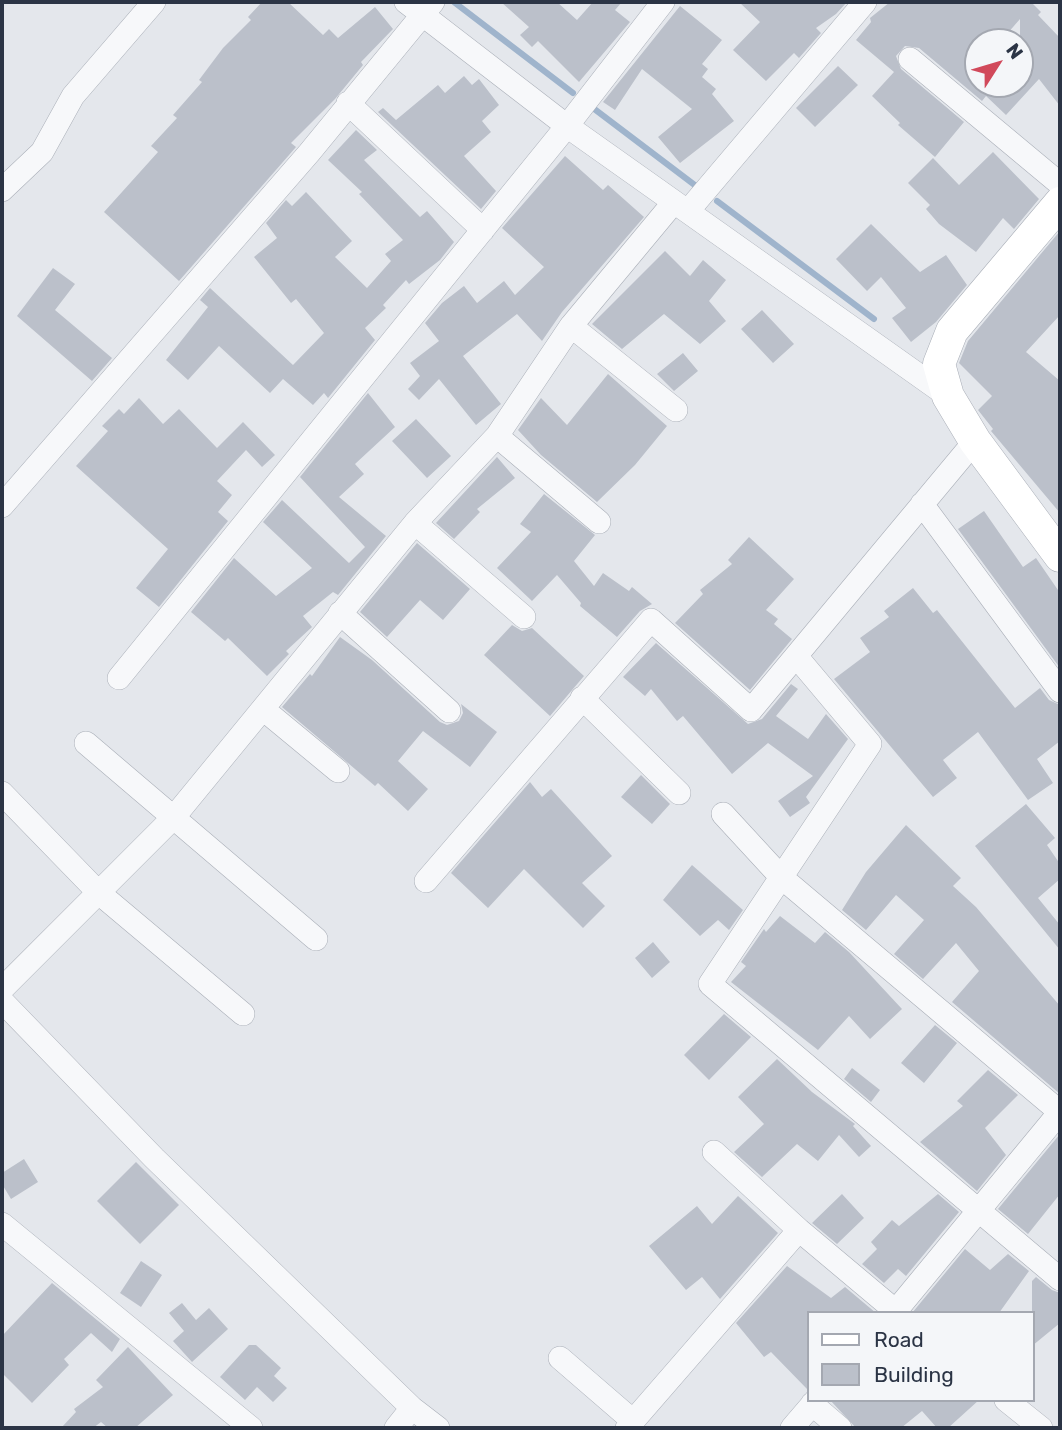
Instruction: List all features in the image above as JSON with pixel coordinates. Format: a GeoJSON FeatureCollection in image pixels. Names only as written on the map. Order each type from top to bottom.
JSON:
{"type":"FeatureCollection","features":[{"type":"Feature","properties":{"kind":"street"},"geometry":{"type":"LineString","coordinates":[[2,190],[42,152],[73,96],[154,2]]}},
{"type":"Feature","properties":{"kind":"street"},"geometry":{"type":"LineString","coordinates":[[119,678],[567,126],[663,2]]}},
{"type":"Feature","properties":{"kind":"street"},"geometry":{"type":"LineString","coordinates":[[2,989],[174,817],[415,523],[497,436],[570,326],[865,2]]}},
{"type":"Feature","properties":{"kind":"street"},"geometry":{"type":"LineString","coordinates":[[2,506],[309,153],[420,6],[567,126],[947,396]]}},
{"type":"Feature","properties":{"kind":"street"},"geometry":{"type":"LineString","coordinates":[[910,60],[1060,184]]}},
{"type":"Feature","properties":{"kind":"street"},"geometry":{"type":"LineString","coordinates":[[348,103],[483,230]]}},
{"type":"Feature","properties":{"kind":"street"},"geometry":{"type":"LineString","coordinates":[[1060,202],[952,331],[939,364],[947,396],[975,441],[1060,555]]}},
{"type":"Feature","properties":{"kind":"street"},"geometry":{"type":"LineString","coordinates":[[570,326],[676,410]]}},
{"type":"Feature","properties":{"kind":"street"},"geometry":{"type":"LineString","coordinates":[[497,436],[599,522]]}},
{"type":"Feature","properties":{"kind":"street"},"geometry":{"type":"LineString","coordinates":[[426,881],[651,620],[751,710],[975,441]]}},
{"type":"Feature","properties":{"kind":"street"},"geometry":{"type":"LineString","coordinates":[[922,504],[1060,691]]}},
{"type":"Feature","properties":{"kind":"street"},"geometry":{"type":"LineString","coordinates":[[415,523],[524,617]]}},
{"type":"Feature","properties":{"kind":"street"},"geometry":{"type":"LineString","coordinates":[[340,613],[449,711]]}},
{"type":"Feature","properties":{"kind":"street"},"geometry":{"type":"LineString","coordinates":[[796,656],[870,744],[710,984],[1060,1279]]}},
{"type":"Feature","properties":{"kind":"street"},"geometry":{"type":"LineString","coordinates":[[582,698],[679,793]]}},
{"type":"Feature","properties":{"kind":"street"},"geometry":{"type":"LineString","coordinates":[[263,709],[338,771]]}},
{"type":"Feature","properties":{"kind":"street"},"geometry":{"type":"LineString","coordinates":[[86,743],[316,939]]}},
{"type":"Feature","properties":{"kind":"street"},"geometry":{"type":"LineString","coordinates":[[2,793],[99,893],[243,1014]]}},
{"type":"Feature","properties":{"kind":"street"},"geometry":{"type":"LineString","coordinates":[[723,814],[782,877],[1060,1112],[897,1311]]}},
{"type":"Feature","properties":{"kind":"street"},"geometry":{"type":"LineString","coordinates":[[2,1001],[153,1158],[412,1408],[438,1428]]}},
{"type":"Feature","properties":{"kind":"street"},"geometry":{"type":"LineString","coordinates":[[714,1152],[799,1230],[895,1311]]}},
{"type":"Feature","properties":{"kind":"street"},"geometry":{"type":"LineString","coordinates":[[2,1224],[251,1428]]}},
{"type":"Feature","properties":{"kind":"street"},"geometry":{"type":"LineString","coordinates":[[560,1358],[630,1425],[799,1230]]}},
{"type":"Feature","properties":{"kind":"street"},"geometry":{"type":"LineString","coordinates":[[792,1428],[814,1402],[840,1428]]}},
{"type":"Feature","properties":{"kind":"street"},"geometry":{"type":"LineString","coordinates":[[1008,1402],[1041,1428]]}},
{"type":"Feature","properties":{"kind":"street"},"geometry":{"type":"LineString","coordinates":[[396,1428],[412,1408]]}},
{"type":"Feature","properties":{"kind":"building"},"geometry":{"type":"Polygon","coordinates":[[[262,2],[288,2],[323,35],[329,29],[338,38],[375,7],[393,29],[361,62],[363,65],[335,99],[291,143],[296,147],[179,281],[104,212],[158,152],[151,146],[177,118],[173,115],[202,82],[199,80],[223,48],[251,20],[248,17],[262,2]]]}},
{"type":"Feature","properties":{"kind":"building"},"geometry":{"type":"Polygon","coordinates":[[[501,2],[557,2],[577,20],[593,2],[622,2],[615,10],[630,22],[579,82],[538,41],[532,47],[520,35],[529,27],[501,2]]]}},
{"type":"Feature","properties":{"kind":"building"},"geometry":{"type":"Polygon","coordinates":[[[739,2],[847,2],[836,14],[816,28],[821,33],[799,58],[794,53],[766,81],[733,50],[760,22],[739,2]]]}},
{"type":"Feature","properties":{"kind":"building"},"geometry":{"type":"Polygon","coordinates":[[[890,2],[1035,2],[1033,4],[1041,12],[1038,15],[1060,38],[1060,106],[1039,79],[1034,84],[1034,28],[1020,28],[1020,19],[1012,28],[964,28],[964,86],[919,48],[905,46],[896,56],[901,69],[964,122],[935,157],[898,125],[900,123],[872,96],[894,72],[856,40],[871,22],[870,18],[890,2]]]}},
{"type":"Feature","properties":{"kind":"building"},"geometry":{"type":"Polygon","coordinates":[[[680,6],[722,40],[702,64],[708,69],[702,77],[716,89],[712,94],[734,121],[680,163],[658,137],[692,109],[642,69],[615,110],[603,102],[680,6]]]}},
{"type":"Feature","properties":{"kind":"building"},"geometry":{"type":"Polygon","coordinates":[[[838,66],[858,85],[815,127],[796,108],[838,66]]]}},
{"type":"Feature","properties":{"kind":"building"},"geometry":{"type":"Polygon","coordinates":[[[464,76],[472,85],[479,79],[499,105],[482,121],[491,132],[464,156],[496,191],[481,209],[378,112],[383,108],[396,120],[438,85],[445,93],[464,76]]]}},
{"type":"Feature","properties":{"kind":"building"},"geometry":{"type":"Polygon","coordinates":[[[988,98],[1022,98],[1006,115],[988,98]]]}},
{"type":"Feature","properties":{"kind":"building"},"geometry":{"type":"Polygon","coordinates":[[[356,130],[377,150],[364,160],[420,217],[427,211],[454,242],[440,260],[409,284],[406,280],[383,305],[386,308],[365,328],[375,340],[328,398],[324,393],[313,405],[283,379],[270,393],[219,346],[188,380],[166,360],[208,307],[200,300],[210,288],[293,365],[324,333],[296,299],[291,303],[254,257],[277,238],[266,223],[286,200],[292,206],[306,192],[352,241],[335,257],[367,288],[391,261],[385,254],[403,240],[359,194],[362,192],[328,160],[356,130]]]}},
{"type":"Feature","properties":{"kind":"building"},"geometry":{"type":"Polygon","coordinates":[[[993,152],[1039,199],[1014,229],[1003,218],[976,252],[939,224],[926,209],[930,205],[908,183],[933,158],[959,185],[993,152]]]}},
{"type":"Feature","properties":{"kind":"building"},"geometry":{"type":"Polygon","coordinates":[[[565,156],[603,190],[608,185],[644,217],[562,312],[542,341],[517,314],[463,356],[501,404],[476,425],[439,379],[419,400],[408,389],[420,376],[410,363],[439,341],[425,323],[442,303],[464,286],[477,303],[504,281],[515,295],[544,267],[502,228],[565,156]]]}},
{"type":"Feature","properties":{"kind":"building"},"geometry":{"type":"Polygon","coordinates":[[[871,224],[920,272],[946,255],[967,285],[936,322],[911,342],[892,318],[906,308],[881,277],[867,291],[836,259],[871,224]]]}},
{"type":"Feature","properties":{"kind":"building"},"geometry":{"type":"Polygon","coordinates":[[[1060,231],[1060,315],[1026,352],[1060,381],[1060,513],[991,431],[993,429],[978,410],[992,396],[959,363],[968,341],[1060,231]]]}},
{"type":"Feature","properties":{"kind":"building"},"geometry":{"type":"Polygon","coordinates":[[[665,251],[690,276],[703,260],[726,280],[709,301],[726,321],[700,344],[664,314],[622,349],[592,324],[665,251]]]}},
{"type":"Feature","properties":{"kind":"building"},"geometry":{"type":"Polygon","coordinates":[[[53,268],[75,284],[55,310],[112,358],[92,381],[17,316],[53,268]]]}},
{"type":"Feature","properties":{"kind":"building"},"geometry":{"type":"Polygon","coordinates":[[[762,310],[794,344],[773,363],[741,329],[762,310]]]}},
{"type":"Feature","properties":{"kind":"building"},"geometry":{"type":"Polygon","coordinates":[[[683,353],[698,371],[674,391],[657,374],[683,353]]]}},
{"type":"Feature","properties":{"kind":"building"},"geometry":{"type":"Polygon","coordinates":[[[608,374],[667,426],[635,465],[597,502],[541,455],[518,430],[541,398],[567,425],[608,374]]]}},
{"type":"Feature","properties":{"kind":"building"},"geometry":{"type":"Polygon","coordinates":[[[368,393],[395,427],[355,464],[364,474],[339,497],[386,536],[338,595],[333,592],[303,616],[312,627],[286,651],[289,654],[267,676],[228,638],[225,641],[191,612],[234,558],[276,596],[312,568],[263,522],[282,500],[349,563],[365,547],[300,477],[368,393]]]}},
{"type":"Feature","properties":{"kind":"building"},"geometry":{"type":"Polygon","coordinates":[[[139,398],[163,424],[179,409],[217,448],[243,422],[275,455],[262,467],[246,450],[217,481],[232,495],[218,512],[228,521],[159,607],[136,588],[168,549],[76,466],[108,431],[102,426],[119,409],[124,414],[139,398]]]}},
{"type":"Feature","properties":{"kind":"building"},"geometry":{"type":"Polygon","coordinates":[[[416,419],[451,456],[427,478],[392,441],[416,419]]]}},
{"type":"Feature","properties":{"kind":"building"},"geometry":{"type":"Polygon","coordinates":[[[497,457],[515,478],[477,509],[480,512],[454,539],[436,523],[497,457]]]}},
{"type":"Feature","properties":{"kind":"building"},"geometry":{"type":"Polygon","coordinates":[[[544,494],[595,535],[574,561],[594,586],[603,573],[629,591],[632,587],[652,604],[640,611],[617,637],[580,606],[581,603],[557,575],[532,601],[497,568],[531,532],[520,524],[544,494]]]}},
{"type":"Feature","properties":{"kind":"building"},"geometry":{"type":"Polygon","coordinates":[[[984,511],[1023,567],[1036,558],[1060,593],[1060,668],[958,529],[984,511]]]}},
{"type":"Feature","properties":{"kind":"building"},"geometry":{"type":"Polygon","coordinates":[[[749,537],[794,579],[766,610],[778,619],[774,624],[792,639],[750,690],[675,623],[703,594],[700,590],[732,564],[728,560],[749,537]]]}},
{"type":"Feature","properties":{"kind":"building"},"geometry":{"type":"Polygon","coordinates":[[[417,543],[470,589],[443,620],[420,600],[387,637],[360,612],[417,543]]]}},
{"type":"Feature","properties":{"kind":"building"},"geometry":{"type":"Polygon","coordinates":[[[913,588],[933,613],[937,610],[1015,708],[1040,688],[1049,700],[1060,705],[1060,741],[1037,759],[1053,783],[1028,800],[978,732],[943,760],[957,778],[933,797],[834,679],[870,652],[860,638],[889,617],[884,611],[913,588]]]}},
{"type":"Feature","properties":{"kind":"building"},"geometry":{"type":"Polygon","coordinates":[[[512,625],[522,631],[532,628],[584,676],[550,716],[484,655],[512,625]]]}},
{"type":"Feature","properties":{"kind":"building"},"geometry":{"type":"Polygon","coordinates":[[[340,637],[372,660],[440,722],[447,725],[459,721],[463,713],[461,704],[497,732],[470,767],[423,731],[398,761],[428,789],[408,811],[378,783],[375,786],[282,707],[310,674],[312,676],[340,637]]]}},
{"type":"Feature","properties":{"kind":"building"},"geometry":{"type":"Polygon","coordinates":[[[656,643],[748,724],[762,719],[791,684],[798,689],[776,716],[808,739],[826,714],[848,739],[806,797],[810,803],[790,817],[778,801],[813,776],[768,743],[732,774],[683,716],[677,721],[651,689],[645,696],[623,677],[656,643]]]}},
{"type":"Feature","properties":{"kind":"building"},"geometry":{"type":"Polygon","coordinates":[[[641,775],[670,804],[652,824],[621,797],[641,775]]]}},
{"type":"Feature","properties":{"kind":"building"},"geometry":{"type":"Polygon","coordinates":[[[530,782],[542,797],[551,789],[612,856],[582,883],[605,906],[583,928],[524,869],[488,908],[451,873],[530,782]]]}},
{"type":"Feature","properties":{"kind":"building"},"geometry":{"type":"Polygon","coordinates":[[[1026,804],[1055,838],[1047,845],[1060,864],[1060,879],[1038,898],[1060,925],[1060,950],[975,846],[1026,804]]]}},
{"type":"Feature","properties":{"kind":"building"},"geometry":{"type":"Polygon","coordinates":[[[906,825],[961,878],[953,886],[976,907],[1060,1006],[1060,1094],[952,1002],[979,971],[956,943],[923,979],[894,954],[924,920],[896,895],[866,930],[842,910],[866,872],[906,825]]]}},
{"type":"Feature","properties":{"kind":"building"},"geometry":{"type":"Polygon","coordinates":[[[692,865],[743,910],[729,930],[718,920],[700,936],[663,900],[692,865]]]}},
{"type":"Feature","properties":{"kind":"building"},"geometry":{"type":"Polygon","coordinates":[[[780,916],[815,943],[825,932],[849,952],[902,1009],[870,1039],[849,1016],[818,1050],[731,982],[746,966],[741,962],[764,929],[766,932],[780,916]]]}},
{"type":"Feature","properties":{"kind":"building"},"geometry":{"type":"Polygon","coordinates":[[[653,942],[670,962],[652,978],[635,958],[653,942]]]}},
{"type":"Feature","properties":{"kind":"building"},"geometry":{"type":"Polygon","coordinates":[[[724,1014],[751,1037],[709,1080],[684,1055],[724,1014]]]}},
{"type":"Feature","properties":{"kind":"building"},"geometry":{"type":"Polygon","coordinates":[[[935,1025],[957,1043],[924,1083],[901,1063],[935,1025]]]}},
{"type":"Feature","properties":{"kind":"building"},"geometry":{"type":"Polygon","coordinates":[[[777,1059],[812,1092],[855,1124],[853,1126],[871,1146],[859,1157],[839,1135],[818,1161],[797,1144],[762,1177],[734,1152],[764,1124],[738,1097],[777,1059]]]}},
{"type":"Feature","properties":{"kind":"building"},"geometry":{"type":"Polygon","coordinates":[[[852,1068],[880,1090],[871,1102],[844,1079],[852,1068]]]}},
{"type":"Feature","properties":{"kind":"building"},"geometry":{"type":"Polygon","coordinates":[[[988,1070],[1018,1095],[985,1128],[1006,1155],[977,1191],[920,1142],[963,1106],[957,1101],[988,1070]]]}},
{"type":"Feature","properties":{"kind":"building"},"geometry":{"type":"Polygon","coordinates":[[[1060,1134],[1060,1194],[1028,1234],[998,1209],[1060,1134]]]}},
{"type":"Feature","properties":{"kind":"building"},"geometry":{"type":"Polygon","coordinates":[[[24,1159],[38,1182],[11,1199],[2,1184],[2,1173],[24,1159]]]}},
{"type":"Feature","properties":{"kind":"building"},"geometry":{"type":"Polygon","coordinates":[[[136,1162],[179,1205],[140,1244],[97,1201],[136,1162]]]}},
{"type":"Feature","properties":{"kind":"building"},"geometry":{"type":"Polygon","coordinates":[[[842,1194],[864,1218],[837,1244],[812,1223],[842,1194]]]}},
{"type":"Feature","properties":{"kind":"building"},"geometry":{"type":"Polygon","coordinates":[[[938,1194],[959,1212],[906,1276],[898,1269],[884,1283],[862,1264],[877,1249],[871,1242],[892,1220],[899,1226],[938,1194]]]}},
{"type":"Feature","properties":{"kind":"building"},"geometry":{"type":"Polygon","coordinates":[[[738,1196],[778,1233],[720,1299],[702,1277],[686,1290],[649,1246],[697,1206],[712,1224],[738,1196]]]}},
{"type":"Feature","properties":{"kind":"building"},"geometry":{"type":"Polygon","coordinates":[[[965,1249],[990,1270],[1008,1254],[1029,1271],[1000,1311],[914,1311],[965,1249]]]}},
{"type":"Feature","properties":{"kind":"building"},"geometry":{"type":"Polygon","coordinates":[[[141,1261],[162,1275],[141,1307],[120,1293],[141,1261]]]}},
{"type":"Feature","properties":{"kind":"building"},"geometry":{"type":"Polygon","coordinates":[[[787,1266],[831,1298],[845,1287],[874,1311],[806,1311],[806,1388],[771,1352],[764,1357],[736,1323],[787,1266]]]}},
{"type":"Feature","properties":{"kind":"building"},"geometry":{"type":"Polygon","coordinates":[[[1036,1277],[1060,1293],[1060,1323],[1034,1344],[1034,1311],[1032,1281],[1036,1277]]]}},
{"type":"Feature","properties":{"kind":"building"},"geometry":{"type":"Polygon","coordinates":[[[52,1283],[120,1339],[112,1352],[91,1333],[64,1359],[69,1365],[32,1403],[2,1373],[2,1336],[52,1283]]]}},
{"type":"Feature","properties":{"kind":"building"},"geometry":{"type":"Polygon","coordinates":[[[182,1303],[196,1320],[209,1308],[228,1329],[192,1362],[173,1341],[184,1331],[169,1313],[182,1303]]]}},
{"type":"Feature","properties":{"kind":"building"},"geometry":{"type":"Polygon","coordinates":[[[249,1345],[256,1345],[281,1368],[274,1376],[287,1388],[273,1402],[257,1387],[245,1400],[220,1377],[249,1345]]]}},
{"type":"Feature","properties":{"kind":"building"},"geometry":{"type":"Polygon","coordinates":[[[128,1347],[173,1395],[135,1428],[108,1428],[101,1422],[93,1428],[61,1428],[76,1412],[74,1409],[103,1387],[96,1380],[128,1347]]]}},
{"type":"Feature","properties":{"kind":"building"},"geometry":{"type":"Polygon","coordinates":[[[832,1402],[977,1402],[948,1428],[937,1428],[922,1411],[901,1428],[856,1428],[832,1402]]]}},
{"type":"Feature","properties":{"kind":"waterway"},"geometry":{"type":"LineString","coordinates":[[454,2],[573,93]]}},
{"type":"Feature","properties":{"kind":"waterway"},"geometry":{"type":"LineString","coordinates":[[593,108],[696,186]]}},
{"type":"Feature","properties":{"kind":"waterway"},"geometry":{"type":"LineString","coordinates":[[717,201],[874,319]]}}]}
